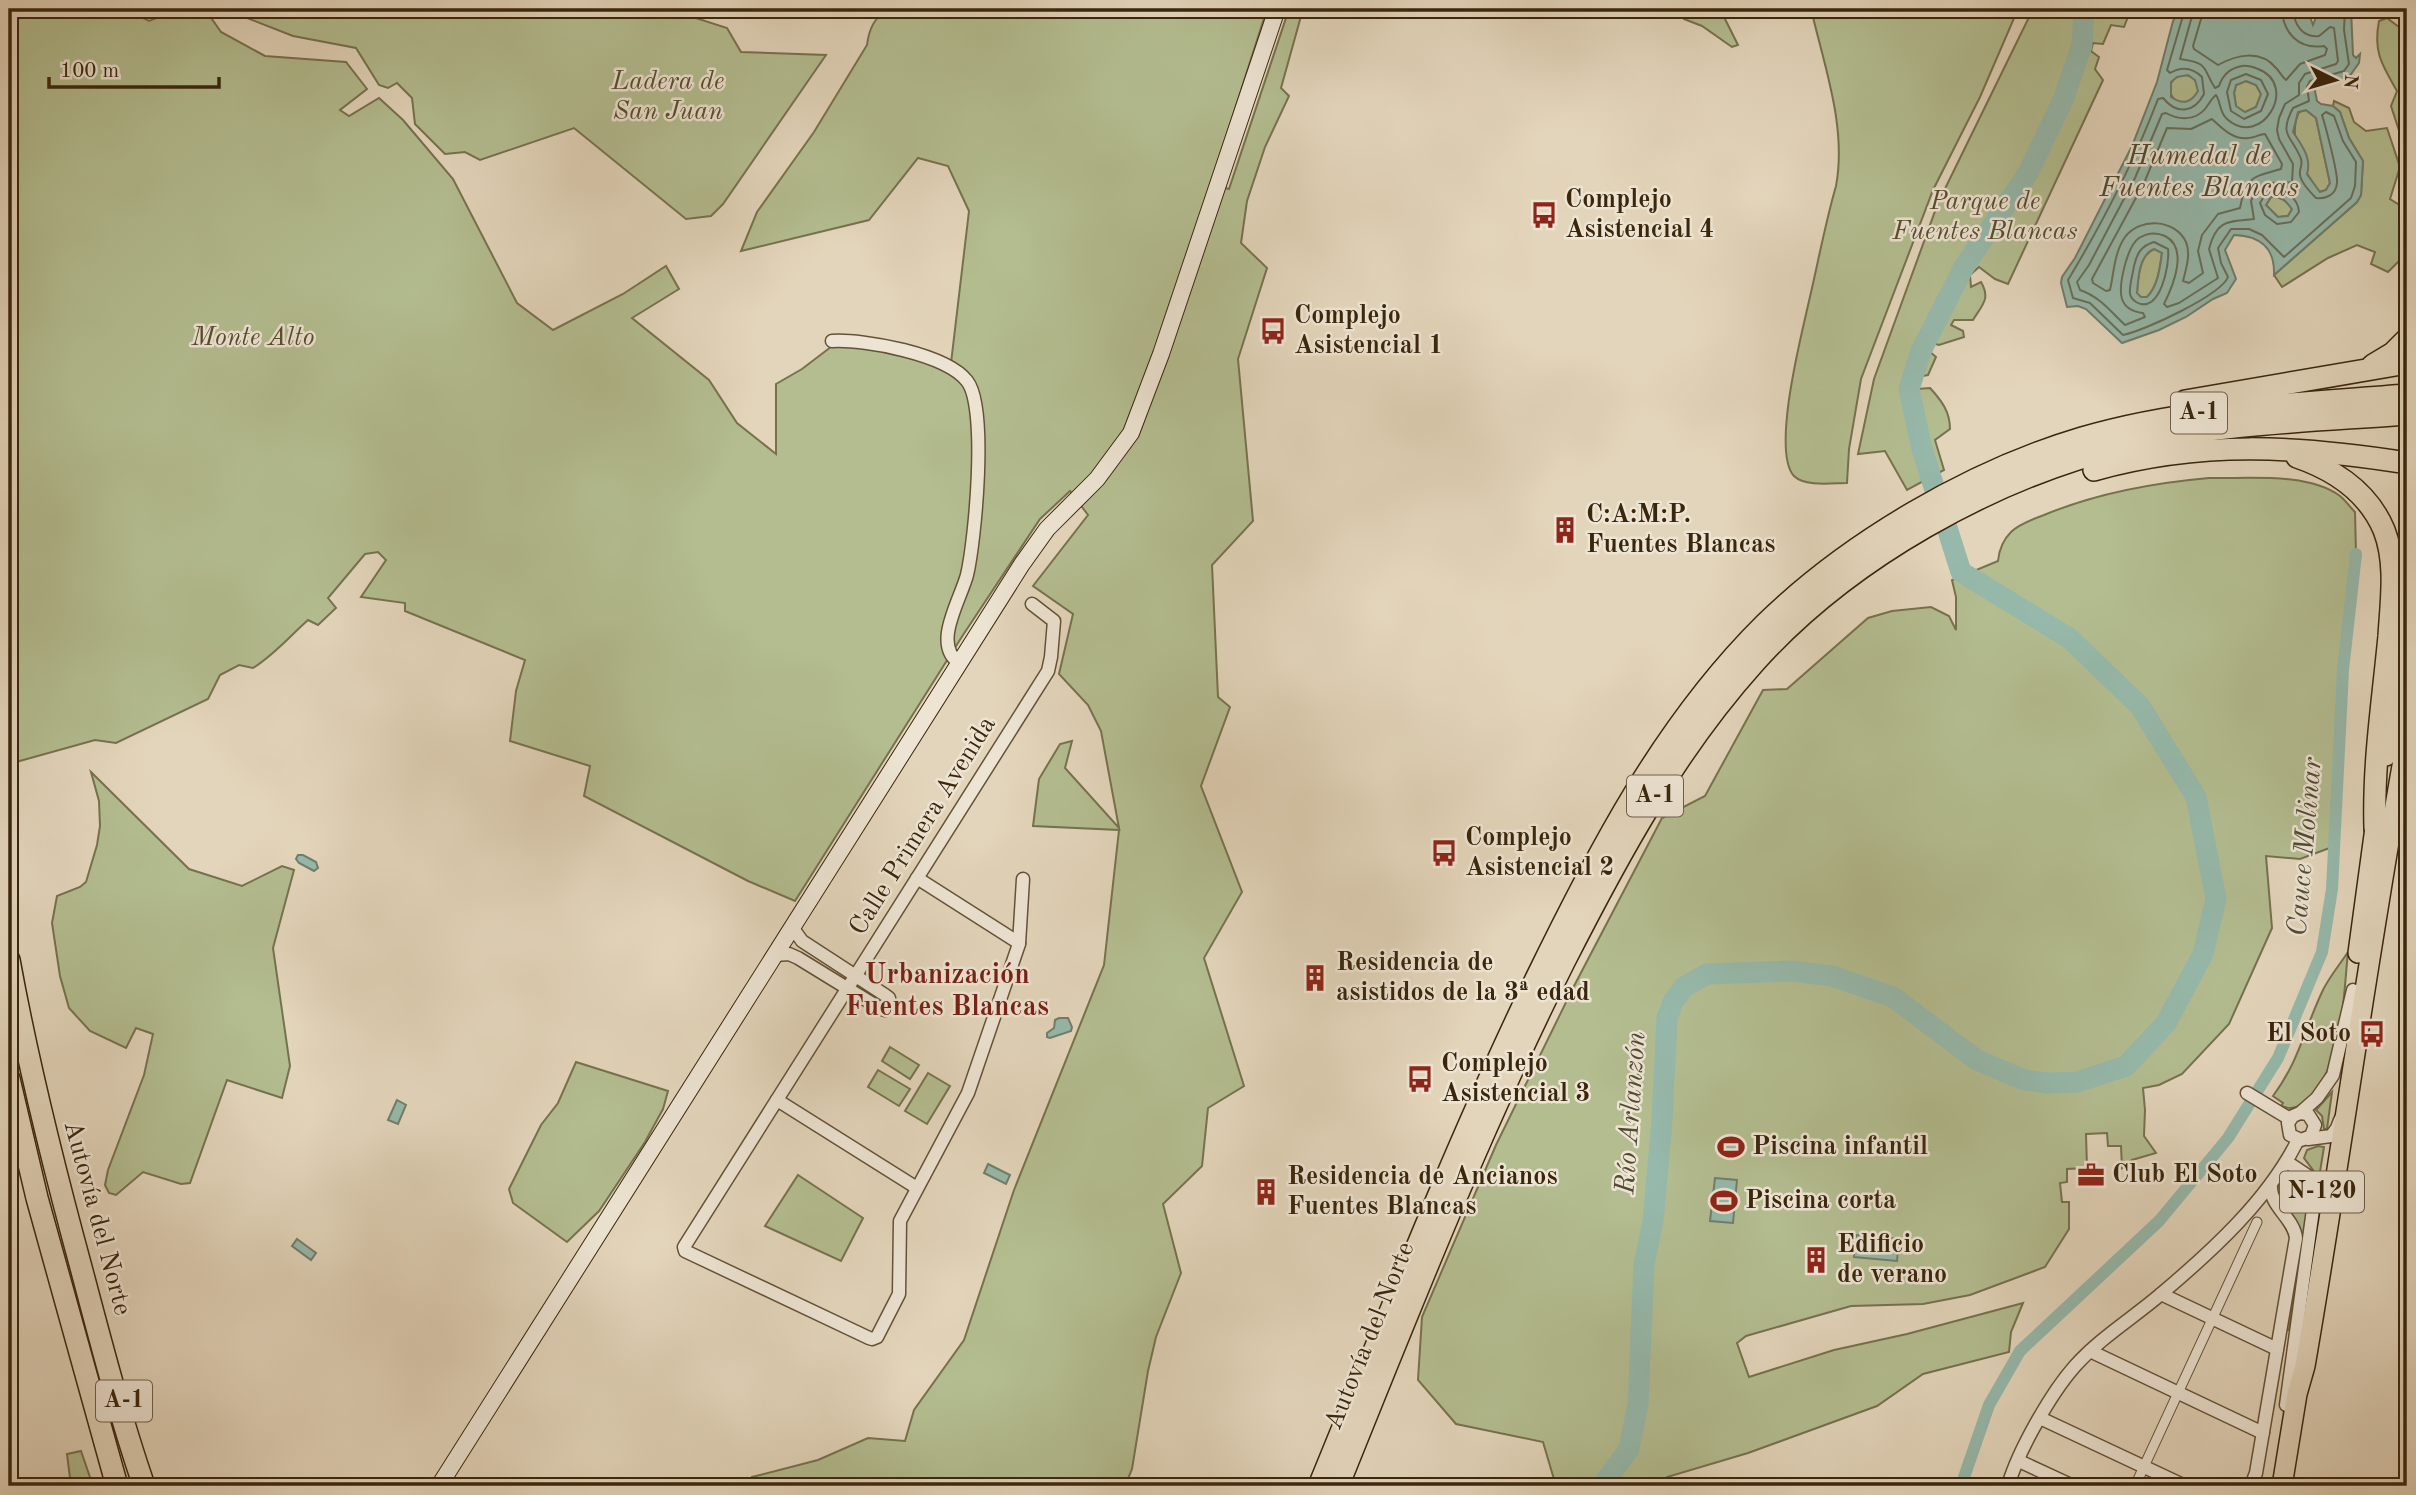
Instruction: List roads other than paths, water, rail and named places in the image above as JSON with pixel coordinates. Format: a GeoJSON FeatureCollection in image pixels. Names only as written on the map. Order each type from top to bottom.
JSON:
{"type":"FeatureCollection","features":[{"type":"Feature","properties":{"kind":"highway"},"geometry":{"type":"LineString","coordinates":[[2349,374],[2393,353],[2407,339]]}},
{"type":"Feature","properties":{"kind":"highway"},"geometry":{"type":"LineString","coordinates":[[1870,552],[1954,524],[1985,507],[2003,479],[2058,436],[2141,410],[2407,363]]}},
{"type":"Feature","properties":{"kind":"highway","name":"A-1"},"geometry":{"type":"LineString","coordinates":[[2003,479],[2080,439],[2160,419],[2236,408],[2407,396]]}},
{"type":"Feature","properties":{"kind":"highway","name":"A-1"},"geometry":{"type":"LineString","coordinates":[[2003,479],[2058,467],[2125,446],[2220,429],[2407,414]]}},
{"type":"Feature","properties":{"kind":"highway"},"geometry":{"type":"LineString","coordinates":[[2258,449],[2296,456],[2322,466],[2340,477],[2363,497],[2385,531],[2392,589],[2376,765],[2375,828]]}},
{"type":"Feature","properties":{"kind":"highway"},"geometry":{"type":"LineString","coordinates":[[1870,552],[1943,487],[2003,479],[2055,480],[2181,451],[2258,449],[2327,452],[2407,463]]}},
{"type":"Feature","properties":{"kind":"highway","name":"Autovía del Norte"},"geometry":{"type":"LineString","coordinates":[[1319,1486],[1466,1133],[1574,899],[1617,822],[1686,716],[1739,652],[1767,622],[1793,600],[1805,579],[1870,552]]}},
{"type":"Feature","properties":{"kind":"highway","name":"Autovía del Norte"},"geometry":{"type":"LineString","coordinates":[[1338,1486],[1511,1074],[1640,818],[1696,736],[1757,659],[1835,589],[1870,552]]}},
{"type":"Feature","properties":{"kind":"highway","name":"N-120"},"geometry":{"type":"LineString","coordinates":[[2297,1394],[2297,1366],[2305,1304],[2349,1032],[2375,828],[2392,716],[2407,647]]}},
{"type":"Feature","properties":{"kind":"highway","name":"N-120"},"geometry":{"type":"LineString","coordinates":[[2282,1486],[2344,1133],[2407,738]]}},
{"type":"Feature","properties":{"kind":"highway","name":"Autovía del Norte"},"geometry":{"type":"LineString","coordinates":[[9,960],[51,1158],[129,1441],[144,1486]]}},
{"type":"Feature","properties":{"kind":"highway","name":"Autovía del Norte"},"geometry":{"type":"LineString","coordinates":[[9,1079],[37,1198],[117,1486]]}},
{"type":"Feature","properties":{"kind":"highway","name":"A-1"},"geometry":{"type":"LineString","coordinates":[[94,1316],[155,1486]]}},
{"type":"Feature","properties":{"kind":"main road"},"geometry":{"type":"LineString","coordinates":[[439,1486],[959,663],[1047,529],[1097,479],[1130,433],[1166,341],[1277,9]]}},
{"type":"Feature","properties":{"kind":"street"},"geometry":{"type":"LineString","coordinates":[[832,341],[865,341],[937,361],[953,368],[967,380],[971,389],[978,435],[972,550],[960,598],[947,631],[949,652],[959,663]]}},
{"type":"Feature","properties":{"kind":"street","name":"Calle Primera Avenida"},"geometry":{"type":"LineString","coordinates":[[917,1188],[900,1221],[899,1294],[877,1337],[872,1339],[684,1250],[1048,671],[1054,621],[1032,604]]}},
{"type":"Feature","properties":{"kind":"street"},"geometry":{"type":"LineString","coordinates":[[917,878],[1019,943]]}},
{"type":"Feature","properties":{"kind":"street"},"geometry":{"type":"LineString","coordinates":[[777,1100],[917,1188],[968,1093],[1019,943],[1023,879]]}},
{"type":"Feature","properties":{"kind":"street"},"geometry":{"type":"LineString","coordinates":[[775,955],[789,954],[881,1009],[888,1009],[890,1006],[885,995],[802,941],[792,927]]}},
{"type":"Feature","properties":{"kind":"street"},"geometry":{"type":"LineString","coordinates":[[2353,990],[2333,1075],[2317,1098],[2295,1116],[2288,1131],[2303,1139],[2331,1136],[2339,1123],[2347,1077],[2354,1061]]}},
{"type":"Feature","properties":{"kind":"street"},"geometry":{"type":"LineString","coordinates":[[2008,1486],[2040,1418],[2065,1378],[2090,1351],[2161,1294],[2259,1197],[2272,1191],[2287,1162],[2303,1139],[2315,1129],[2314,1121],[2308,1114],[2295,1116],[2247,1093]]}},
{"type":"Feature","properties":{"kind":"street"},"geometry":{"type":"LineString","coordinates":[[2282,1486],[2278,1473],[2280,1445],[2315,1195],[2311,1178],[2287,1162]]}},
{"type":"Feature","properties":{"kind":"street"},"geometry":{"type":"LineString","coordinates":[[2251,1486],[2263,1433],[2296,1234],[2272,1191]]}},
{"type":"Feature","properties":{"kind":"street"},"geometry":{"type":"LineString","coordinates":[[2135,1486],[2257,1222]]}},
{"type":"Feature","properties":{"kind":"street"},"geometry":{"type":"LineString","coordinates":[[2161,1294],[2277,1349]]}},
{"type":"Feature","properties":{"kind":"street"},"geometry":{"type":"LineString","coordinates":[[2090,1351],[2263,1433]]}},
{"type":"Feature","properties":{"kind":"street"},"geometry":{"type":"LineString","coordinates":[[2040,1418],[2185,1486]]}},
{"type":"Feature","properties":{"kind":"street"},"geometry":{"type":"LineString","coordinates":[[2019,1461],[2073,1486]]}},
{"type":"Feature","properties":{"kind":"water","name":"Humedal de Fuentes Blancas"},"geometry":{"type":"Polygon","coordinates":[[[2179,9],[2307,9],[2313,25],[2319,9],[2351,9],[2353,55],[2356,58],[2360,54],[2359,63],[2349,77],[2314,86],[2317,101],[2333,106],[2340,112],[2349,138],[2363,161],[2361,195],[2357,202],[2274,275],[2272,258],[2265,245],[2252,238],[2234,235],[2225,250],[2236,279],[2227,293],[2159,330],[2122,343],[2086,309],[2078,306],[2067,307],[2061,283],[2132,146],[2157,82],[2173,21],[2179,9]],[[2188,75],[2177,77],[2171,82],[2171,97],[2183,102],[2190,100],[2198,91],[2195,80],[2188,75]],[[2246,81],[2236,85],[2236,106],[2245,112],[2256,107],[2261,94],[2256,85],[2246,81]],[[2306,110],[2298,112],[2293,132],[2307,157],[2307,174],[2320,192],[2326,190],[2330,183],[2316,118],[2306,110]],[[2271,197],[2266,205],[2278,217],[2288,216],[2292,209],[2278,197],[2271,197]],[[2154,249],[2145,256],[2138,281],[2137,293],[2141,297],[2147,297],[2154,288],[2162,253],[2154,249]]]}},
{"type":"Feature","properties":{"kind":"water"},"geometry":{"type":"Polygon","coordinates":[[[298,855],[316,862],[318,868],[314,871],[299,863],[296,859],[298,855]]]}},
{"type":"Feature","properties":{"kind":"water"},"geometry":{"type":"Polygon","coordinates":[[[1068,1018],[1071,1031],[1047,1037],[1047,1033],[1054,1028],[1055,1020],[1068,1018]]]}},
{"type":"Feature","properties":{"kind":"water"},"geometry":{"type":"Polygon","coordinates":[[[397,1100],[406,1105],[398,1124],[388,1120],[397,1100]]]}},
{"type":"Feature","properties":{"kind":"water","name":"Piscina infantil"},"geometry":{"type":"Polygon","coordinates":[[[1723,1142],[1741,1146],[1741,1152],[1723,1152],[1720,1148],[1723,1142]]]}},
{"type":"Feature","properties":{"kind":"water"},"geometry":{"type":"Polygon","coordinates":[[[988,1164],[1010,1175],[1006,1184],[984,1173],[988,1164]]]}},
{"type":"Feature","properties":{"kind":"water","name":"Piscina corta"},"geometry":{"type":"Polygon","coordinates":[[[1715,1178],[1737,1180],[1733,1223],[1710,1221],[1715,1178]]]}},
{"type":"Feature","properties":{"kind":"water"},"geometry":{"type":"Polygon","coordinates":[[[1856,1235],[1899,1239],[1897,1261],[1854,1257],[1856,1235]]]}},
{"type":"Feature","properties":{"kind":"water"},"geometry":{"type":"Polygon","coordinates":[[[297,1239],[316,1253],[311,1260],[292,1246],[297,1239]]]}},
{"type":"Feature","properties":{"kind":"waterway","name":"Río Arlanzón"},"geometry":{"type":"LineString","coordinates":[[1602,1486],[1629,1449],[1638,1404],[1644,1265],[1653,1221],[1667,1018],[1673,1002],[1684,987],[1707,974],[1791,971],[1832,976],[1893,997],[1977,1060],[2024,1080],[2077,1082],[2126,1066],[2166,1023],[2203,954],[2216,899],[2196,797],[2140,706],[2069,638],[1961,572],[1922,449],[1909,389],[1921,351],[1964,267],[2028,173],[2063,100],[2082,45],[2084,9]]}},
{"type":"Feature","properties":{"kind":"waterway","name":"Cauce Molinar"},"geometry":{"type":"LineString","coordinates":[[2403,9],[2407,26]]}},
{"type":"Feature","properties":{"kind":"waterway","name":"Cauce Molinar"},"geometry":{"type":"LineString","coordinates":[[1961,1486],[1989,1405],[2020,1351],[2159,1221],[2228,1138],[2278,1058],[2322,952],[2332,889],[2343,670],[2356,554]]}},
{"type":"Feature","properties":{"kind":"place","name":"Complejo Asistencial 4"},"geometry":{"type":"Point","coordinates":[1544,215]}},
{"type":"Feature","properties":{"kind":"place","name":"Complejo Asistencial 1"},"geometry":{"type":"Point","coordinates":[1273,331]}},
{"type":"Feature","properties":{"kind":"place","name":"C:A:M:P. Fuentes Blancas"},"geometry":{"type":"Point","coordinates":[1565,530]}},
{"type":"Feature","properties":{"kind":"place","name":"Complejo Asistencial 2"},"geometry":{"type":"Point","coordinates":[1444,853]}},
{"type":"Feature","properties":{"kind":"place","name":"Residencia de asistidos de la 3ª edad"},"geometry":{"type":"Point","coordinates":[1315,978]}},
{"type":"Feature","properties":{"kind":"place","name":"El Soto"},"geometry":{"type":"Point","coordinates":[2372,1034]}},
{"type":"Feature","properties":{"kind":"place","name":"Complejo Asistencial 3"},"geometry":{"type":"Point","coordinates":[1420,1079]}},
{"type":"Feature","properties":{"kind":"place","name":"Piscina infantil"},"geometry":{"type":"Point","coordinates":[1731,1147]}},
{"type":"Feature","properties":{"kind":"place","name":"Club El Soto"},"geometry":{"type":"Point","coordinates":[2091,1175]}},
{"type":"Feature","properties":{"kind":"place","name":"Residencia de Ancianos Fuentes Blancas"},"geometry":{"type":"Point","coordinates":[1266,1192]}},
{"type":"Feature","properties":{"kind":"place","name":"Piscina corta"},"geometry":{"type":"Point","coordinates":[1724,1201]}},
{"type":"Feature","properties":{"kind":"place","name":"Edificio de verano"},"geometry":{"type":"Point","coordinates":[1816,1260]}},
{"type":"Feature","properties":{"kind":"district","name":"Urbanización Fuentes Blancas"},"geometry":{"type":"Point","coordinates":[947,992]}},
{"type":"Feature","properties":{"kind":"park label","name":"Ladera de San Juan"},"geometry":{"type":"Point","coordinates":[668,97]}},
{"type":"Feature","properties":{"kind":"park label","name":"Parque de Fuentes Blancas"},"geometry":{"type":"Point","coordinates":[1985,217]}},
{"type":"Feature","properties":{"kind":"park label","name":"Monte Alto"},"geometry":{"type":"Point","coordinates":[253,338]}}]}
